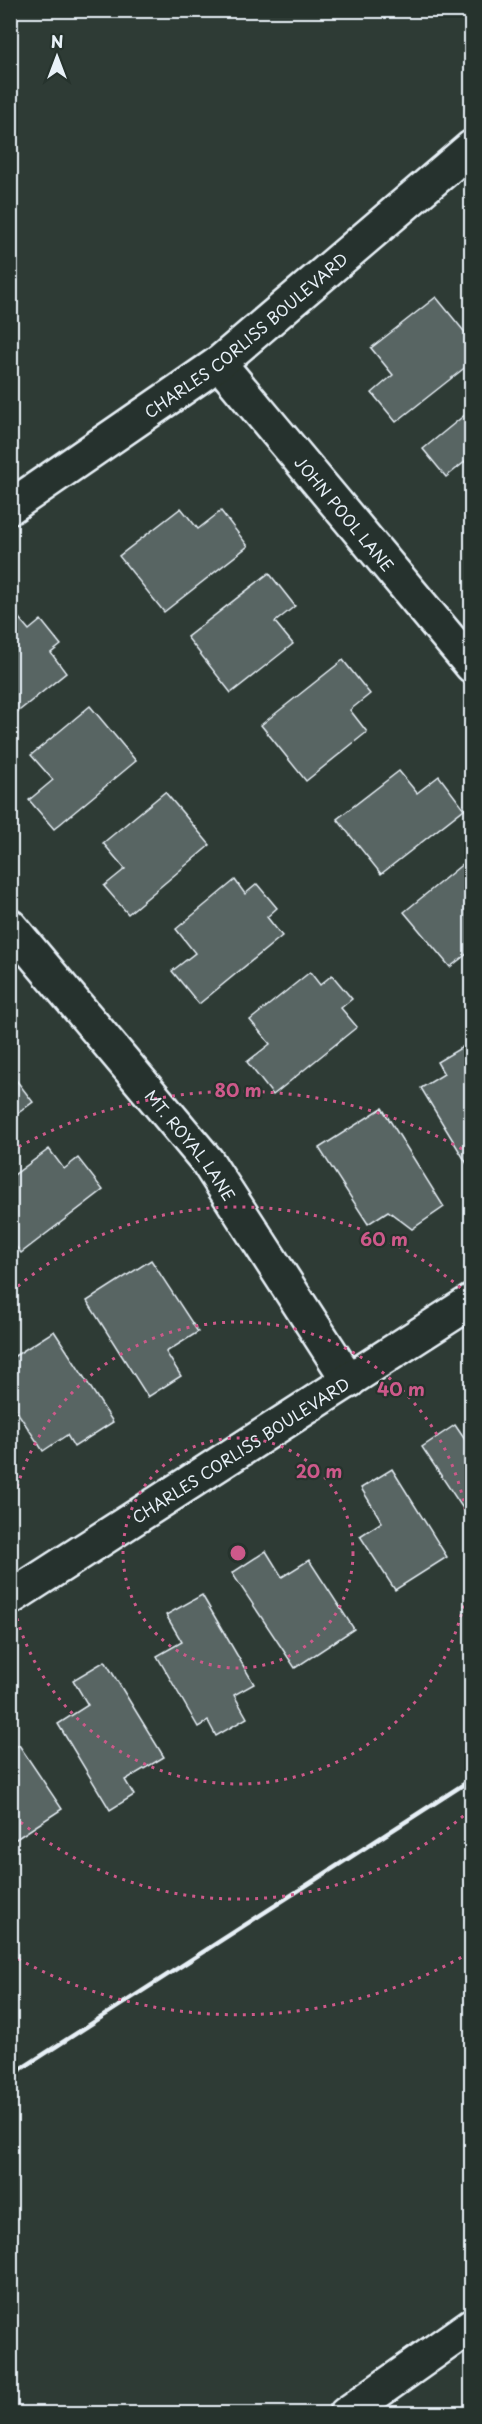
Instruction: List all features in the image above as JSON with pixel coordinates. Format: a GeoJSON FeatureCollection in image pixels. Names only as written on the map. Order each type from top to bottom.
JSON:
{"type":"FeatureCollection","features":[{"type":"Feature","properties":{"kind":"street","name":"CHARLES CORLISS BOULEVARD"},"geometry":{"type":"LineString","coordinates":[[10,507],[219,363],[471,147]]}},
{"type":"Feature","properties":{"kind":"street","name":"JOHN POOL LANE"},"geometry":{"type":"LineString","coordinates":[[219,363],[471,666]]}},
{"type":"Feature","properties":{"kind":"street","name":"MT. ROYAL LANE"},"geometry":{"type":"LineString","coordinates":[[10,926],[207,1161],[349,1381]]}},
{"type":"Feature","properties":{"kind":"street","name":"CHARLES CORLISS BOULEVARD"},"geometry":{"type":"LineString","coordinates":[[10,1599],[471,1301]]}},
{"type":"Feature","properties":{"kind":"street"},"geometry":{"type":"LineString","coordinates":[[346,2414],[471,2325]]}},
{"type":"Feature","properties":{"kind":"building"},"geometry":{"type":"Polygon","coordinates":[[[436,297],[472,341],[472,362],[396,422],[372,393],[393,375],[371,348],[436,297]]]}},
{"type":"Feature","properties":{"kind":"building"},"geometry":{"type":"Polygon","coordinates":[[[472,409],[472,467],[466,461],[446,477],[423,449],[472,409]]]}},
{"type":"Feature","properties":{"kind":"building"},"geometry":{"type":"Polygon","coordinates":[[[181,508],[198,529],[221,511],[248,546],[164,612],[119,556],[181,508]]]}},
{"type":"Feature","properties":{"kind":"building"},"geometry":{"type":"Polygon","coordinates":[[[269,573],[295,606],[275,622],[293,644],[231,693],[187,637],[269,573]]]}},
{"type":"Feature","properties":{"kind":"building"},"geometry":{"type":"Polygon","coordinates":[[[18,617],[29,630],[41,620],[61,645],[51,653],[66,673],[10,718],[10,623],[18,617]]]}},
{"type":"Feature","properties":{"kind":"building"},"geometry":{"type":"Polygon","coordinates":[[[343,660],[370,694],[350,710],[367,732],[306,781],[261,725],[343,660]]]}},
{"type":"Feature","properties":{"kind":"building"},"geometry":{"type":"Polygon","coordinates":[[[90,706],[136,761],[54,829],[29,800],[53,780],[31,755],[90,706]]]}},
{"type":"Feature","properties":{"kind":"building"},"geometry":{"type":"Polygon","coordinates":[[[399,771],[417,793],[439,776],[464,809],[381,874],[337,819],[399,771]]]}},
{"type":"Feature","properties":{"kind":"building"},"geometry":{"type":"Polygon","coordinates":[[[165,792],[210,845],[128,914],[104,886],[125,869],[103,843],[165,792]]]}},
{"type":"Feature","properties":{"kind":"building"},"geometry":{"type":"Polygon","coordinates":[[[470,858],[472,950],[450,967],[404,912],[470,858]]]}},
{"type":"Feature","properties":{"kind":"building"},"geometry":{"type":"Polygon","coordinates":[[[235,880],[245,894],[257,884],[277,908],[267,917],[282,936],[199,1004],[172,971],[195,953],[176,929],[235,880]]]}},
{"type":"Feature","properties":{"kind":"building"},"geometry":{"type":"Polygon","coordinates":[[[310,972],[320,985],[332,975],[352,999],[341,1008],[357,1027],[273,1095],[247,1062],[270,1044],[250,1020],[310,972]]]}},
{"type":"Feature","properties":{"kind":"building"},"geometry":{"type":"Polygon","coordinates":[[[464,1046],[472,1058],[472,1172],[421,1088],[444,1074],[437,1062],[464,1046]]]}},
{"type":"Feature","properties":{"kind":"building"},"geometry":{"type":"Polygon","coordinates":[[[10,1072],[33,1102],[10,1119],[10,1072]]]}},
{"type":"Feature","properties":{"kind":"building"},"geometry":{"type":"Polygon","coordinates":[[[382,1108],[444,1207],[412,1229],[388,1211],[368,1224],[319,1148],[382,1108]]]}},
{"type":"Feature","properties":{"kind":"building"},"geometry":{"type":"Polygon","coordinates":[[[49,1149],[64,1169],[78,1158],[103,1190],[21,1253],[10,1239],[10,1178],[49,1149]]]}},
{"type":"Feature","properties":{"kind":"building"},"geometry":{"type":"Polygon","coordinates":[[[151,1260],[198,1332],[166,1352],[181,1376],[148,1397],[87,1301],[151,1260]]]}},
{"type":"Feature","properties":{"kind":"building"},"geometry":{"type":"Polygon","coordinates":[[[54,1331],[113,1422],[74,1447],[67,1435],[43,1451],[10,1401],[10,1359],[54,1331]]]}},
{"type":"Feature","properties":{"kind":"building"},"geometry":{"type":"Polygon","coordinates":[[[455,1425],[472,1450],[472,1522],[422,1447],[455,1425]]]}},
{"type":"Feature","properties":{"kind":"building"},"geometry":{"type":"Polygon","coordinates":[[[392,1469],[447,1557],[395,1590],[360,1536],[382,1522],[361,1488],[392,1469]]]}},
{"type":"Feature","properties":{"kind":"building"},"geometry":{"type":"Polygon","coordinates":[[[266,1551],[282,1577],[309,1560],[354,1629],[295,1668],[232,1573],[266,1551]]]}},
{"type":"Feature","properties":{"kind":"building"},"geometry":{"type":"Polygon","coordinates":[[[202,1595],[254,1684],[234,1695],[247,1718],[216,1736],[208,1721],[198,1727],[157,1656],[182,1642],[166,1615],[202,1595]]]}},
{"type":"Feature","properties":{"kind":"building"},"geometry":{"type":"Polygon","coordinates":[[[105,1661],[164,1757],[125,1780],[134,1795],[110,1810],[58,1724],[88,1705],[73,1680],[105,1661]]]}},
{"type":"Feature","properties":{"kind":"building"},"geometry":{"type":"Polygon","coordinates":[[[19,1745],[62,1809],[10,1843],[10,1751],[19,1745]]]}},
{"type":"Feature","properties":{"kind":"railway"},"geometry":{"type":"LineString","coordinates":[[10,2076],[472,1779]]}}]}
